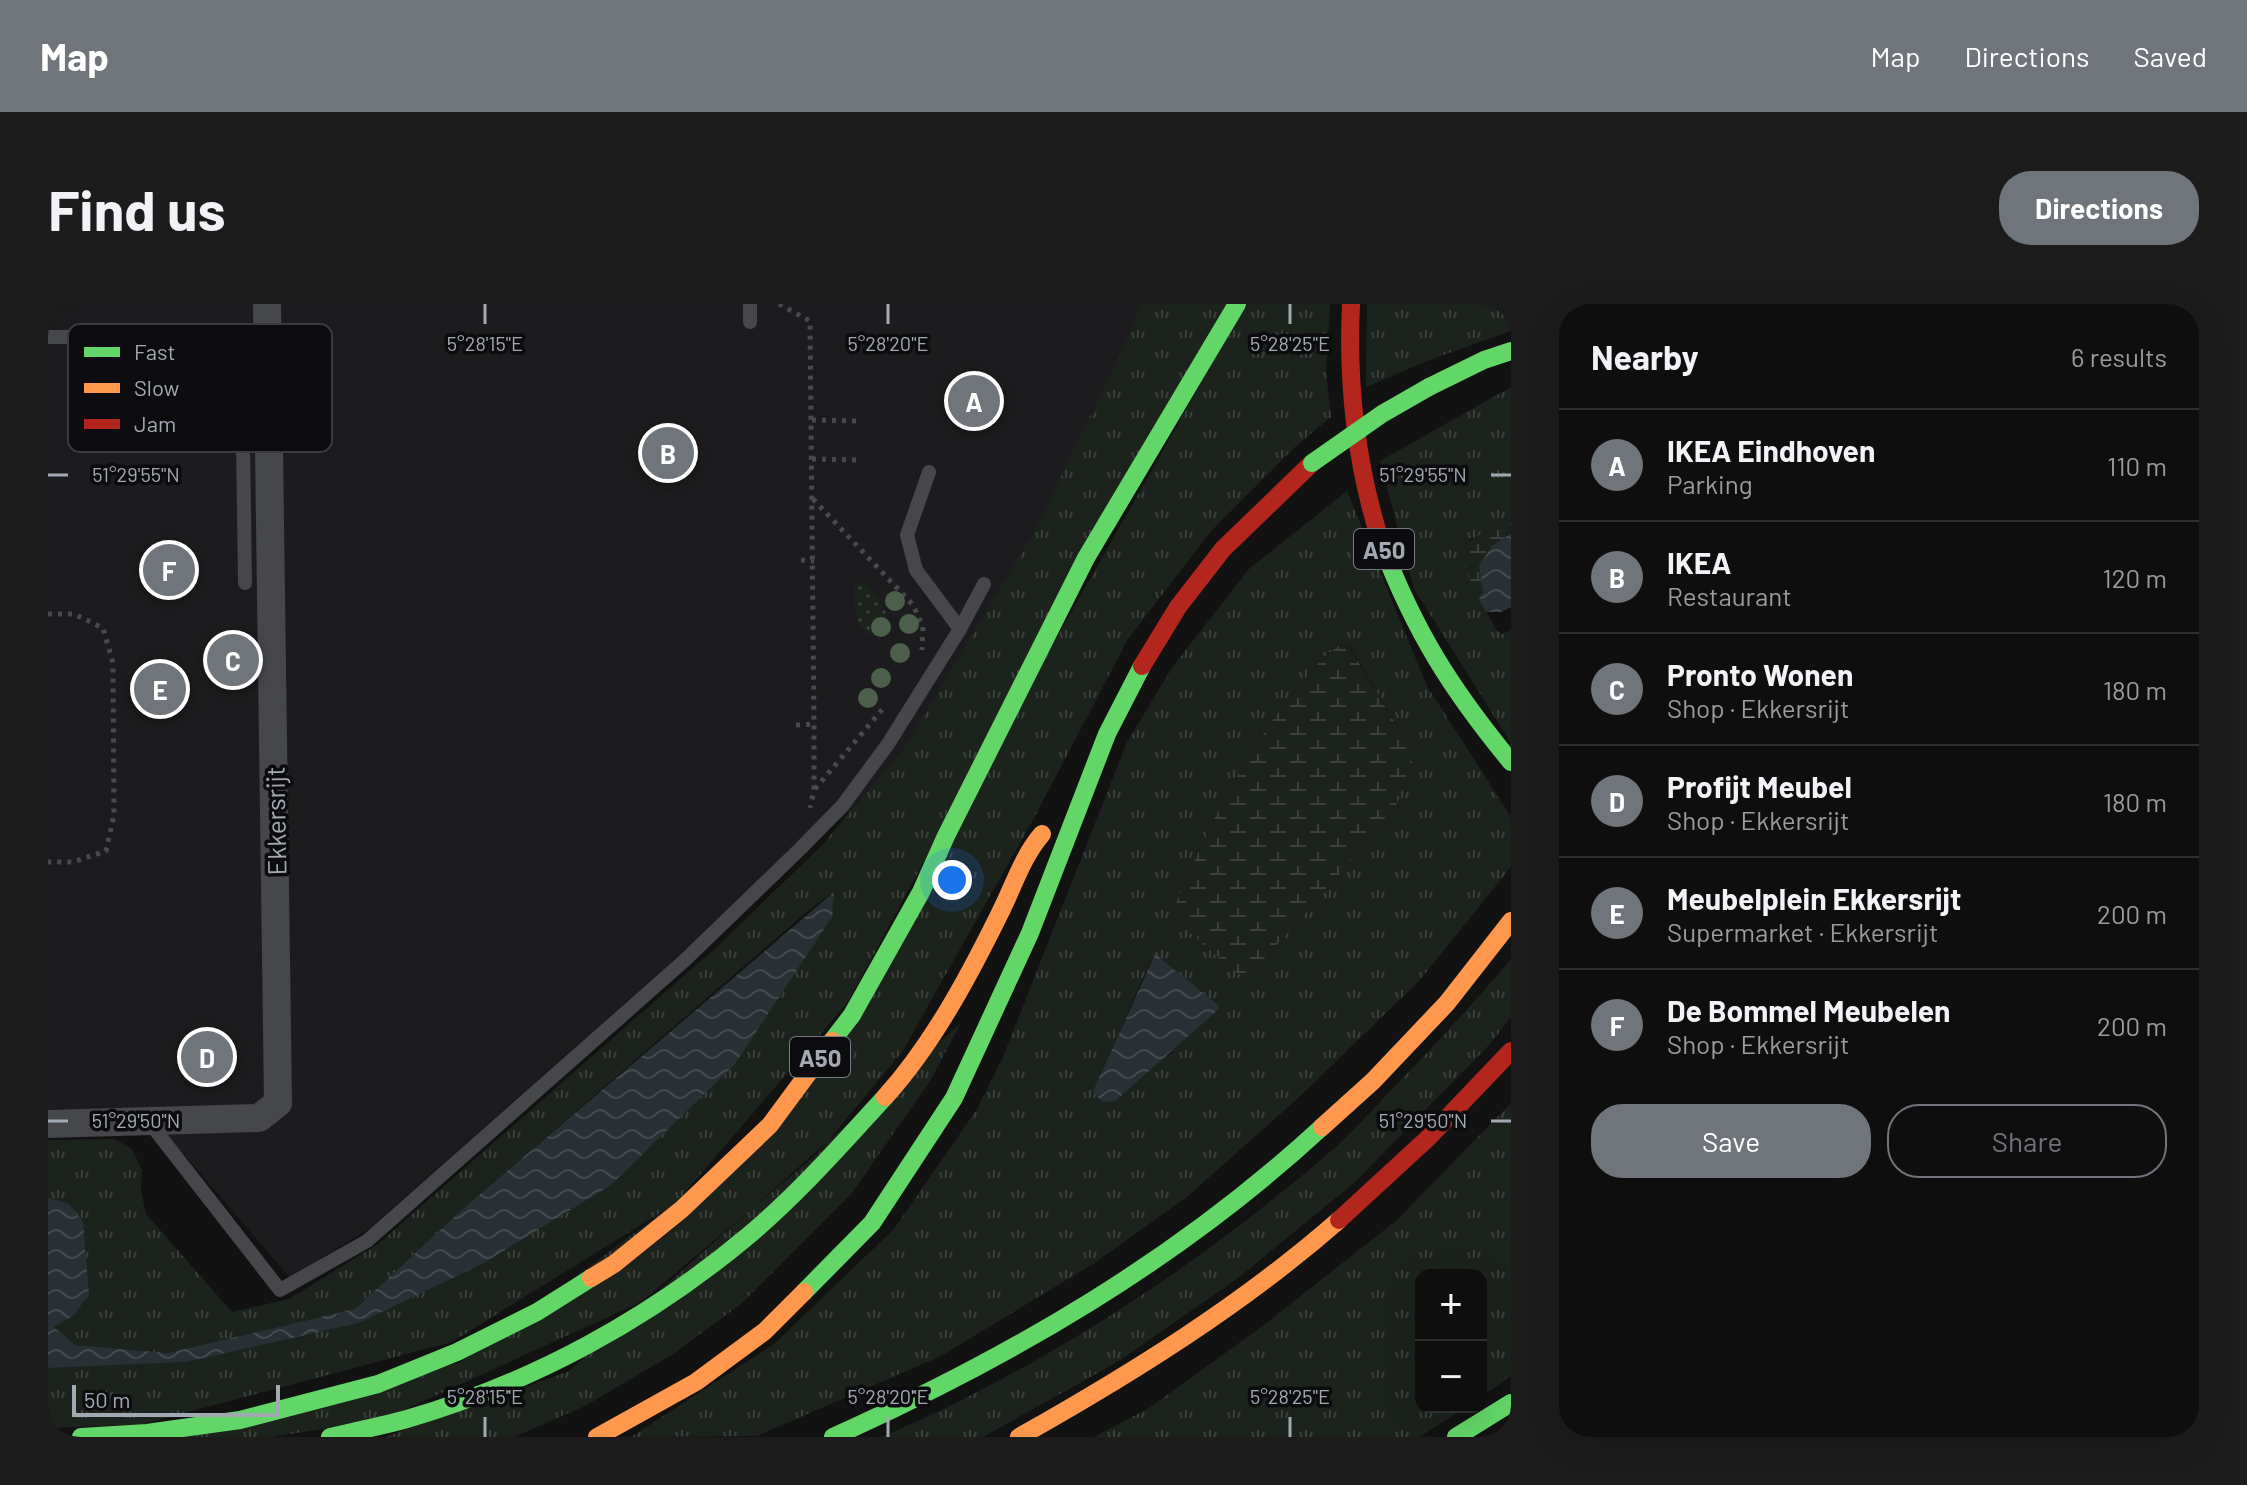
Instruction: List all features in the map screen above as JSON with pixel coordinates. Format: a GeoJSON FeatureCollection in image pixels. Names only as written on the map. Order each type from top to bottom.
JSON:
{"type":"FeatureCollection","features":[{"type":"Feature","properties":{"kind":"highway","name":"A50"},"geometry":{"type":"LineString","coordinates":[[81,1437],[147,1433],[240,1420],[378,1384],[457,1352],[537,1312],[614,1264],[682,1209],[770,1125],[852,1015],[921,892],[1086,558],[1237,304]]}},
{"type":"Feature","properties":{"kind":"highway","name":"A50"},"geometry":{"type":"LineString","coordinates":[[1351,304],[1349,391],[1365,484],[1380,539],[1401,595],[1442,671],[1511,762]]}},
{"type":"Feature","properties":{"kind":"highway"},"geometry":{"type":"LineString","coordinates":[[597,1437],[696,1382],[765,1331],[872,1223],[954,1098],[1030,933],[1107,734],[1147,656],[1178,607],[1223,549],[1312,463],[1382,414],[1484,360],[1511,351]]}},
{"type":"Feature","properties":{"kind":"highway"},"geometry":{"type":"LineString","coordinates":[[330,1437],[386,1426],[466,1402],[556,1364],[647,1313],[710,1268],[822,1169],[916,1058],[999,917],[1038,837],[1079,800]]}},
{"type":"Feature","properties":{"kind":"highway"},"geometry":{"type":"LineString","coordinates":[[833,1437],[934,1393],[1021,1346],[1103,1294],[1212,1218],[1324,1125],[1391,1061],[1454,994],[1511,921]]}},
{"type":"Feature","properties":{"kind":"highway"},"geometry":{"type":"LineString","coordinates":[[1019,1437],[1125,1377],[1254,1288],[1368,1197],[1511,1051]]}},
{"type":"Feature","properties":{"kind":"highway"},"geometry":{"type":"LineString","coordinates":[[1456,1437],[1511,1403]]}},
{"type":"Feature","properties":{"kind":"street","name":"Ekkersrijt"},"geometry":{"type":"LineString","coordinates":[[267,304],[267,324]]}},
{"type":"Feature","properties":{"kind":"street","name":"Ekkersrijt"},"geometry":{"type":"LineString","coordinates":[[48,1124],[259,1118],[278,1103],[269,452]]}},
{"type":"Feature","properties":{"kind":"lane"},"geometry":{"type":"LineString","coordinates":[[750,304],[750,322]]}},
{"type":"Feature","properties":{"kind":"lane"},"geometry":{"type":"LineString","coordinates":[[243,452],[245,583]]}},
{"type":"Feature","properties":{"kind":"lane"},"geometry":{"type":"LineString","coordinates":[[929,472],[907,535],[916,570],[960,629]]}},
{"type":"Feature","properties":{"kind":"lane"},"geometry":{"type":"LineString","coordinates":[[149,1122],[280,1290],[367,1241],[685,960],[843,805],[888,744],[960,629],[984,584]]}},
{"type":"Feature","properties":{"kind":"path"},"geometry":{"type":"LineString","coordinates":[[779,304],[810,321],[814,790],[801,848]]}},
{"type":"Feature","properties":{"kind":"path"},"geometry":{"type":"LineString","coordinates":[[812,420],[861,421]]}},
{"type":"Feature","properties":{"kind":"path"},"geometry":{"type":"LineString","coordinates":[[812,459],[862,460]]}},
{"type":"Feature","properties":{"kind":"path"},"geometry":{"type":"LineString","coordinates":[[813,499],[913,605],[923,627],[923,649],[916,663]]}},
{"type":"Feature","properties":{"kind":"path"},"geometry":{"type":"LineString","coordinates":[[801,560],[814,561]]}},
{"type":"Feature","properties":{"kind":"path"},"geometry":{"type":"LineString","coordinates":[[48,614],[74,614],[103,628],[113,663],[114,785],[114,815],[106,851],[73,862],[48,862]]}},
{"type":"Feature","properties":{"kind":"path"},"geometry":{"type":"LineString","coordinates":[[814,790],[890,700]]}},
{"type":"Feature","properties":{"kind":"path"},"geometry":{"type":"LineString","coordinates":[[796,725],[814,724]]}},
{"type":"Feature","properties":{"kind":"shaded area"},"geometry":{"type":"Polygon","coordinates":[[[48,304],[1157,304],[995,692],[727,913],[370,1228],[290,1278],[156,1122],[48,1131],[48,304]]]}},
{"type":"Feature","properties":{"kind":"green space"},"geometry":{"type":"Polygon","coordinates":[[[1141,304],[1226,304],[848,1002],[676,1203],[452,1342],[143,1424],[48,1428],[48,1368],[186,1362],[359,1323],[833,892],[465,1207],[355,1309],[167,1353],[74,1345],[54,1327],[68,1203],[48,1198],[48,1140],[114,1139],[132,1149],[142,1170],[141,1190],[146,1214],[232,1312],[289,1299],[378,1244],[719,945],[822,845],[903,750],[1032,535],[1125,345],[1141,304]]]}},
{"type":"Feature","properties":{"kind":"green space"},"geometry":{"type":"Polygon","coordinates":[[[1246,304],[1330,304],[1326,372],[1331,417],[1295,447],[1211,531],[1128,639],[1034,818],[902,1052],[817,1154],[641,1302],[384,1419],[272,1437],[178,1437],[461,1362],[781,1124],[1246,304]]]}},
{"type":"Feature","properties":{"kind":"green space"},"geometry":{"type":"Polygon","coordinates":[[[1367,304],[1511,304],[1511,331],[1366,387],[1367,304]]]}},
{"type":"Feature","properties":{"kind":"green space"},"geometry":{"type":"Polygon","coordinates":[[[1511,387],[1511,520],[1469,540],[1478,596],[1497,631],[1503,634],[1511,630],[1511,743],[1414,589],[1380,461],[1511,387]]]}},
{"type":"Feature","properties":{"kind":"green space"},"geometry":{"type":"Polygon","coordinates":[[[1347,491],[1427,686],[1511,817],[1511,867],[1419,981],[1296,1100],[1188,1196],[1096,1262],[941,1356],[757,1436],[631,1437],[774,1344],[894,1229],[977,1109],[1003,1057],[1127,742],[1174,665],[1249,569],[1347,491]],[[1344,643],[1312,670],[1258,742],[1211,825],[1172,913],[1173,918],[1238,974],[1250,974],[1324,893],[1398,802],[1403,786],[1413,772],[1411,749],[1349,645],[1344,643]],[[1155,954],[1147,969],[1093,1091],[1172,1053],[1155,954]]]}},
{"type":"Feature","properties":{"kind":"green space"},"geometry":{"type":"Polygon","coordinates":[[[1511,520],[1511,533],[1507,534],[1479,599],[1465,566],[1464,548],[1479,535],[1511,520]]]}},
{"type":"Feature","properties":{"kind":"green space"},"geometry":{"type":"Polygon","coordinates":[[[864,583],[873,591],[887,614],[883,633],[873,636],[858,621],[855,608],[853,586],[864,583]]]}},
{"type":"Feature","properties":{"kind":"green space"},"geometry":{"type":"Polygon","coordinates":[[[1344,643],[1411,749],[1413,772],[1403,786],[1398,802],[1324,893],[1250,974],[1238,974],[1173,918],[1172,913],[1211,825],[1258,742],[1312,670],[1344,643]]]}},
{"type":"Feature","properties":{"kind":"green space"},"geometry":{"type":"Polygon","coordinates":[[[1511,959],[1511,1017],[1491,1043],[1355,1182],[1238,1278],[1119,1361],[983,1437],[882,1437],[944,1409],[1064,1344],[1178,1271],[1232,1231],[1345,1138],[1511,959]]]}},
{"type":"Feature","properties":{"kind":"green space"},"geometry":{"type":"Polygon","coordinates":[[[961,1023],[930,1081],[852,1193],[741,1304],[673,1354],[585,1406],[514,1437],[385,1437],[569,1371],[961,1023]]]}},
{"type":"Feature","properties":{"kind":"green space"},"geometry":{"type":"Polygon","coordinates":[[[1511,1103],[1511,1376],[1487,1393],[1487,1269],[1415,1269],[1415,1413],[1457,1413],[1419,1437],[1094,1437],[1149,1408],[1264,1325],[1397,1220],[1511,1103]]]}},
{"type":"Feature","properties":{"kind":"water"},"geometry":{"type":"Polygon","coordinates":[[[1511,533],[1511,607],[1501,612],[1486,612],[1479,599],[1483,591],[1479,566],[1492,546],[1511,533]]]}},
{"type":"Feature","properties":{"kind":"water"},"geometry":{"type":"Polygon","coordinates":[[[834,892],[832,917],[735,1064],[611,1185],[482,1264],[359,1323],[186,1362],[48,1368],[48,1198],[68,1203],[83,1221],[89,1294],[74,1315],[54,1327],[75,1345],[167,1353],[355,1309],[465,1207],[834,892]]]}},
{"type":"Feature","properties":{"kind":"water"},"geometry":{"type":"Polygon","coordinates":[[[1155,954],[1219,1009],[1115,1101],[1102,1102],[1093,1091],[1155,954]]]}},
{"type":"Feature","properties":{"kind":"traffic: fast"},"geometry":{"type":"LineString","coordinates":[[832,1041],[852,1015],[921,892],[1086,558],[1237,304]]}},
{"type":"Feature","properties":{"kind":"traffic: fast"},"geometry":{"type":"LineString","coordinates":[[1429,387],[1484,360],[1511,351]]}},
{"type":"Feature","properties":{"kind":"traffic: fast"},"geometry":{"type":"LineString","coordinates":[[1312,463],[1382,414],[1429,387]]}},
{"type":"Feature","properties":{"kind":"traffic: fast"},"geometry":{"type":"LineString","coordinates":[[1381,543],[1407,604],[1436,658],[1470,710],[1511,762]]}},
{"type":"Feature","properties":{"kind":"traffic: fast"},"geometry":{"type":"LineString","coordinates":[[804,1292],[872,1223],[954,1098],[1030,933],[1107,734],[1142,666]]}},
{"type":"Feature","properties":{"kind":"traffic: fast"},"geometry":{"type":"LineString","coordinates":[[330,1437],[407,1419],[499,1387],[630,1321],[671,1295],[748,1236],[819,1169],[885,1097]]}},
{"type":"Feature","properties":{"kind":"traffic: fast"},"geometry":{"type":"LineString","coordinates":[[833,1437],[964,1374],[1090,1302],[1210,1220],[1322,1127]]}},
{"type":"Feature","properties":{"kind":"traffic: fast"},"geometry":{"type":"LineString","coordinates":[[81,1437],[147,1433],[240,1420],[378,1384],[457,1352],[537,1312],[591,1278]]}},
{"type":"Feature","properties":{"kind":"traffic: fast"},"geometry":{"type":"LineString","coordinates":[[1456,1437],[1511,1403]]}},
{"type":"Feature","properties":{"kind":"traffic: slow"},"geometry":{"type":"LineString","coordinates":[[885,1097],[918,1055],[962,987],[1023,863],[1042,834]]}},
{"type":"Feature","properties":{"kind":"traffic: slow"},"geometry":{"type":"LineString","coordinates":[[1322,1127],[1373,1081],[1447,1003],[1511,921]]}},
{"type":"Feature","properties":{"kind":"traffic: slow"},"geometry":{"type":"LineString","coordinates":[[591,1278],[614,1264],[682,1209],[770,1125],[832,1041]]}},
{"type":"Feature","properties":{"kind":"traffic: slow"},"geometry":{"type":"LineString","coordinates":[[1019,1437],[1185,1337],[1264,1281],[1339,1220]]}},
{"type":"Feature","properties":{"kind":"traffic: slow"},"geometry":{"type":"LineString","coordinates":[[597,1437],[696,1382],[765,1331],[804,1292]]}},
{"type":"Feature","properties":{"kind":"traffic: jam"},"geometry":{"type":"LineString","coordinates":[[1351,304],[1350,365],[1355,425],[1365,484],[1381,543]]}},
{"type":"Feature","properties":{"kind":"traffic: jam"},"geometry":{"type":"LineString","coordinates":[[1142,666],[1178,607],[1223,549],[1312,463]]}},
{"type":"Feature","properties":{"kind":"traffic: jam"},"geometry":{"type":"LineString","coordinates":[[1339,1220],[1427,1139],[1511,1051]]}},
{"type":"Feature","properties":{"kind":"place","name":"IKEA Eindhoven"},"geometry":{"type":"Point","coordinates":[974,401]}},
{"type":"Feature","properties":{"kind":"place","name":"IKEA"},"geometry":{"type":"Point","coordinates":[668,453]}},
{"type":"Feature","properties":{"kind":"place","name":"De Bommel Meubelen"},"geometry":{"type":"Point","coordinates":[169,570]}},
{"type":"Feature","properties":{"kind":"place","name":"Pronto Wonen"},"geometry":{"type":"Point","coordinates":[233,660]}},
{"type":"Feature","properties":{"kind":"place","name":"Meubelplein Ekkersrijt"},"geometry":{"type":"Point","coordinates":[160,689]}},
{"type":"Feature","properties":{"kind":"place","name":"Profijt Meubel"},"geometry":{"type":"Point","coordinates":[207,1057]}}]}
